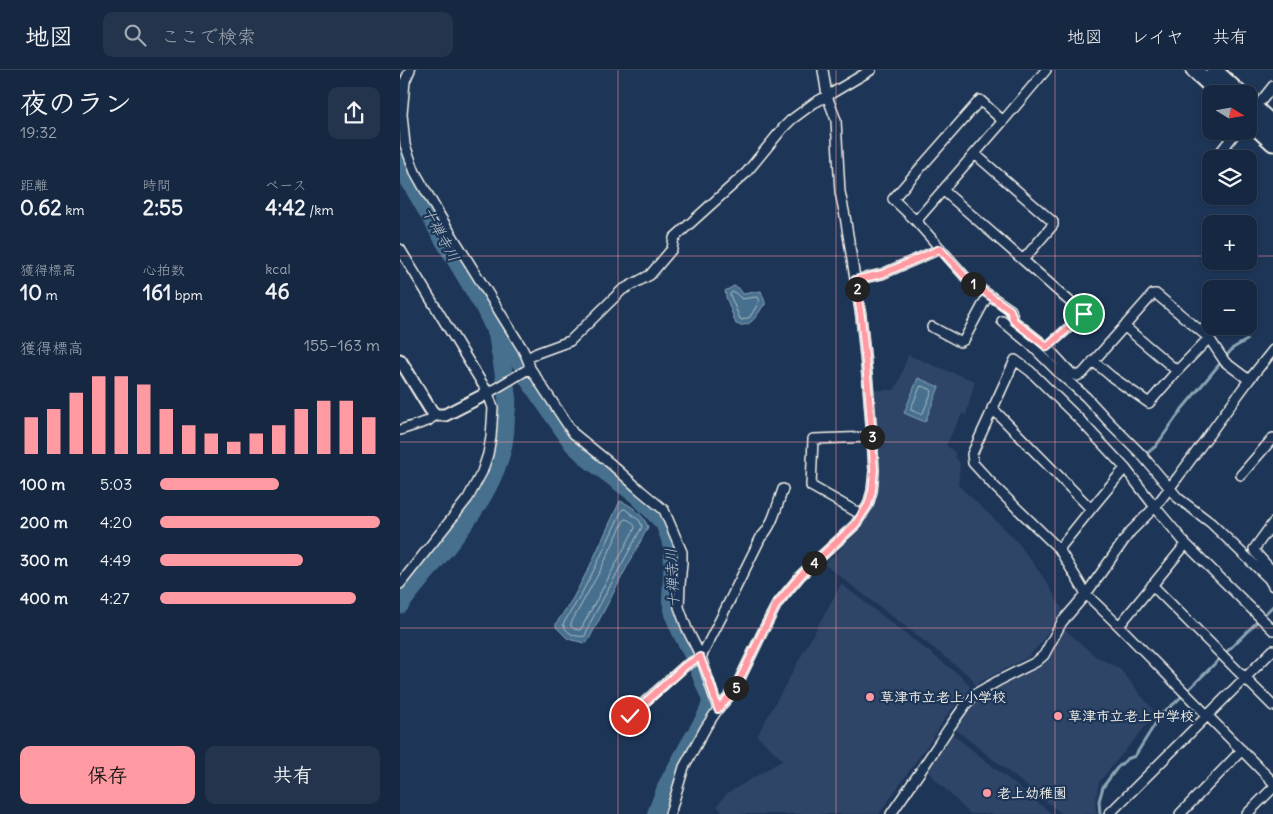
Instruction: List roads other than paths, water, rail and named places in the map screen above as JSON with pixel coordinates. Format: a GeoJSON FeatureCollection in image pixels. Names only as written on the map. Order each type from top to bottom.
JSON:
{"type":"FeatureCollection","features":[{"type":"Feature","properties":{"kind":"main road"},"geometry":{"type":"LineString","coordinates":[[1194,70],[1210,85]]}},
{"type":"Feature","properties":{"kind":"main road"},"geometry":{"type":"LineString","coordinates":[[1214,70],[1230,85]]}},
{"type":"Feature","properties":{"kind":"main road"},"geometry":{"type":"LineString","coordinates":[[1258,105],[1273,125]]}},
{"type":"Feature","properties":{"kind":"main road"},"geometry":{"type":"LineString","coordinates":[[1258,129],[1273,143]]}},
{"type":"Feature","properties":{"kind":"street"},"geometry":{"type":"LineString","coordinates":[[410,70],[405,81],[402,114],[405,145],[415,172],[528,358],[530,368],[573,433],[664,510],[682,552],[679,607],[696,659],[710,683],[718,709]]}},
{"type":"Feature","properties":{"kind":"street"},"geometry":{"type":"LineString","coordinates":[[670,814],[684,767],[706,727],[718,709],[734,691],[777,604],[801,575],[848,532],[868,505],[872,491],[874,471],[872,437],[861,316],[840,192],[836,120],[824,84],[823,70]]}},
{"type":"Feature","properties":{"kind":"street"},"geometry":{"type":"LineString","coordinates":[[528,358],[570,341],[622,290],[650,275],[672,250],[674,238],[746,173],[790,120],[814,103],[871,70]]}},
{"type":"Feature","properties":{"kind":"street"},"geometry":{"type":"LineString","coordinates":[[916,221],[1003,122],[1043,71]]}},
{"type":"Feature","properties":{"kind":"street"},"geometry":{"type":"LineString","coordinates":[[1258,98],[1273,86]]}},
{"type":"Feature","properties":{"kind":"street"},"geometry":{"type":"LineString","coordinates":[[1003,122],[980,100],[893,200],[916,221],[970,282],[1010,310],[1014,321],[1047,347],[1071,373],[1077,376],[1083,374],[1153,294],[1156,294],[1209,338],[1225,362],[1249,380]]}},
{"type":"Feature","properties":{"kind":"street"},"geometry":{"type":"LineString","coordinates":[[1222,150],[1230,140]]}},
{"type":"Feature","properties":{"kind":"street"},"geometry":{"type":"LineString","coordinates":[[975,154],[1053,222],[1053,225],[1023,260]]}},
{"type":"Feature","properties":{"kind":"street"},"geometry":{"type":"LineString","coordinates":[[944,191],[1084,314],[1047,347]]}},
{"type":"Feature","properties":{"kind":"street"},"geometry":{"type":"LineString","coordinates":[[400,249],[488,393],[493,408],[491,437],[482,472],[468,498],[400,584]]}},
{"type":"Feature","properties":{"kind":"street"},"geometry":{"type":"LineString","coordinates":[[855,280],[882,274],[940,249]]}},
{"type":"Feature","properties":{"kind":"street"},"geometry":{"type":"LineString","coordinates":[[932,327],[960,342],[964,340],[988,295]]}},
{"type":"Feature","properties":{"kind":"street"},"geometry":{"type":"LineString","coordinates":[[1002,321],[1031,345],[1086,397],[1141,454],[1169,489],[1270,572]]}},
{"type":"Feature","properties":{"kind":"street"},"geometry":{"type":"LineString","coordinates":[[1124,326],[1176,371]]}},
{"type":"Feature","properties":{"kind":"street"},"geometry":{"type":"LineString","coordinates":[[1093,361],[1112,377],[1150,403],[1176,371],[1209,338]]}},
{"type":"Feature","properties":{"kind":"street"},"geometry":{"type":"LineString","coordinates":[[891,814],[966,704],[977,693],[998,680],[1036,662],[1044,655],[1062,622],[1086,594],[1130,532],[1155,507],[1249,380],[1271,357]]}},
{"type":"Feature","properties":{"kind":"street"},"geometry":{"type":"LineString","coordinates":[[400,360],[435,415]]}},
{"type":"Feature","properties":{"kind":"street"},"geometry":{"type":"LineString","coordinates":[[1273,630],[1186,544],[1125,468],[1080,420],[1030,371],[1015,360],[972,454],[973,463],[1059,549],[1086,594],[1273,782]]}},
{"type":"Feature","properties":{"kind":"street"},"geometry":{"type":"LineString","coordinates":[[400,430],[428,421],[435,415],[445,415],[488,393],[530,368]]}},
{"type":"Feature","properties":{"kind":"street"},"geometry":{"type":"LineString","coordinates":[[992,408],[1091,509]]}},
{"type":"Feature","properties":{"kind":"street"},"geometry":{"type":"LineString","coordinates":[[862,515],[811,486],[813,438],[872,437]]}},
{"type":"Feature","properties":{"kind":"street"},"geometry":{"type":"LineString","coordinates":[[1241,476],[1273,438]]}},
{"type":"Feature","properties":{"kind":"street"},"geometry":{"type":"LineString","coordinates":[[1059,549],[1125,468]]}},
{"type":"Feature","properties":{"kind":"street"},"geometry":{"type":"LineString","coordinates":[[630,716],[685,666],[696,659],[722,616],[761,537],[765,534],[783,489]]}},
{"type":"Feature","properties":{"kind":"street"},"geometry":{"type":"LineString","coordinates":[[1273,523],[1254,549],[1270,572],[1273,586]]}},
{"type":"Feature","properties":{"kind":"street"},"geometry":{"type":"LineString","coordinates":[[1119,626],[1186,544]]}},
{"type":"Feature","properties":{"kind":"street"},"geometry":{"type":"LineString","coordinates":[[1152,585],[1273,706]]}},
{"type":"Feature","properties":{"kind":"street"},"geometry":{"type":"LineString","coordinates":[[1109,814],[1273,650]]}},
{"type":"Feature","properties":{"kind":"street"},"geometry":{"type":"LineString","coordinates":[[1180,814],[1242,750]]}},
{"type":"Feature","properties":{"kind":"street"},"geometry":{"type":"LineString","coordinates":[[1247,814],[1273,788]]}},
{"type":"Feature","properties":{"kind":"water"},"geometry":{"type":"Polygon","coordinates":[[[734,286],[739,288],[743,294],[761,291],[765,302],[765,305],[756,317],[745,325],[736,324],[726,297],[725,291],[734,286]]]}},
{"type":"Feature","properties":{"kind":"water"},"geometry":{"type":"Polygon","coordinates":[[[918,378],[939,387],[925,422],[904,413],[918,378]]]}},
{"type":"Feature","properties":{"kind":"water"},"geometry":{"type":"Polygon","coordinates":[[[620,501],[637,511],[648,527],[588,641],[585,643],[568,639],[556,627],[556,624],[573,598],[590,566],[620,501]]]}},
{"type":"Feature","properties":{"kind":"waterway","name":"十禅寺川"},"geometry":{"type":"LineString","coordinates":[[400,160],[408,178],[484,307],[497,334],[520,362]]}},
{"type":"Feature","properties":{"kind":"waterway"},"geometry":{"type":"LineString","coordinates":[[1006,314],[1010,322]]}},
{"type":"Feature","properties":{"kind":"waterway","name":"十禅寺川"},"geometry":{"type":"LineString","coordinates":[[400,605],[474,511],[496,469],[504,443],[507,405],[497,334]]}},
{"type":"Feature","properties":{"kind":"waterway"},"geometry":{"type":"LineString","coordinates":[[1146,454],[1156,446],[1182,409],[1233,348],[1247,340]]}},
{"type":"Feature","properties":{"kind":"waterway"},"geometry":{"type":"LineString","coordinates":[[1265,368],[1273,358]]}},
{"type":"Feature","properties":{"kind":"waterway","name":"十禅寺川"},"geometry":{"type":"LineString","coordinates":[[528,379],[573,444],[590,460],[638,496],[664,523],[669,536],[673,551],[671,601],[675,618],[711,700],[705,718],[667,785],[656,814]]}},
{"type":"Feature","properties":{"kind":"waterway"},"geometry":{"type":"LineString","coordinates":[[1100,814],[1099,801],[1103,787],[1117,768],[1127,759],[1135,756],[1162,713],[1175,703],[1273,606]]}},
{"type":"Feature","properties":{"kind":"place","name":"草津市立老上小学校"},"geometry":{"type":"Point","coordinates":[870,697]}},
{"type":"Feature","properties":{"kind":"place","name":"草津市立老上中学校"},"geometry":{"type":"Point","coordinates":[1058,716]}},
{"type":"Feature","properties":{"kind":"place","name":"老上幼稚園"},"geometry":{"type":"Point","coordinates":[987,793]}}]}
